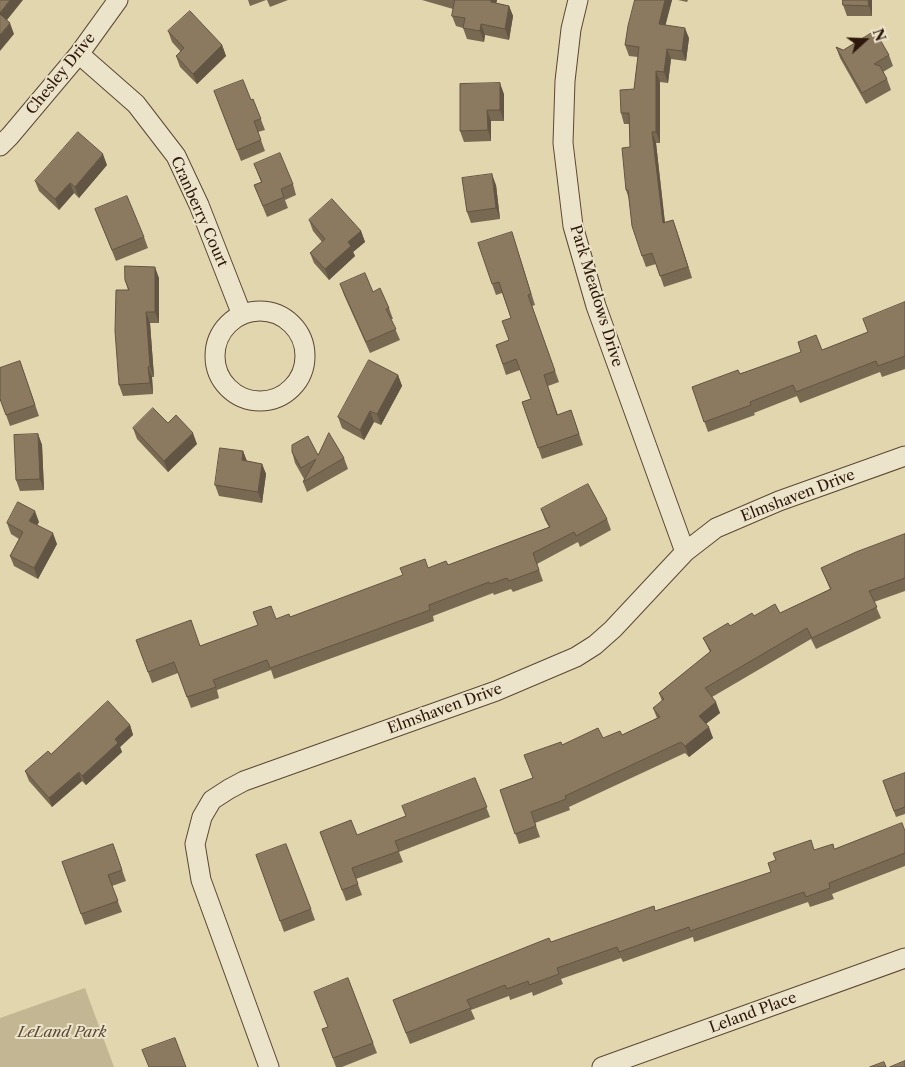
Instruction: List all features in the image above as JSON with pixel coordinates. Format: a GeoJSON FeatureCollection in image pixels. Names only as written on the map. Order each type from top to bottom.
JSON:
{"type":"FeatureCollection","features":[{"type":"Feature","properties":{"kind":"street","name":"Chesley Drive"},"geometry":{"type":"LineString","coordinates":[[0,146],[79,54],[118,0]]}},
{"type":"Feature","properties":{"kind":"street","name":"Park Meadows Drive"},"geometry":{"type":"LineString","coordinates":[[578,0],[571,29],[562,143],[573,226],[596,306],[685,552]]}},
{"type":"Feature","properties":{"kind":"street","name":"Cranberry Court"},"geometry":{"type":"LineString","coordinates":[[79,54],[136,104],[176,156],[199,205],[242,315]]}},
{"type":"Feature","properties":{"kind":"street"},"geometry":{"type":"LineString","coordinates":[[256,311],[284,318],[295,328],[302,341],[304,356],[302,370],[296,383],[285,394],[272,400],[257,401],[242,398],[230,390],[220,378],[215,364],[215,349],[220,335],[229,323],[242,315],[256,311]]}},
{"type":"Feature","properties":{"kind":"street","name":"Elmshaven Drive"},"geometry":{"type":"LineString","coordinates":[[269,1067],[201,880],[196,844],[202,817],[212,800],[228,788],[244,781],[496,691],[576,657],[595,645],[613,629],[685,552],[716,528],[779,501],[905,456]]}},
{"type":"Feature","properties":{"kind":"street","name":"Leland Place"},"geometry":{"type":"LineString","coordinates":[[602,1067],[905,958]]}},
{"type":"Feature","properties":{"kind":"green space","name":"LeLand Park"},"geometry":{"type":"Polygon","coordinates":[[[85,988],[114,1067],[0,1067],[0,1018],[85,988]]]}},
{"type":"Feature","properties":{"kind":"building"},"geometry":{"type":"Polygon","coordinates":[[[0,0],[10,0],[0,13],[0,0]]]}},
{"type":"Feature","properties":{"kind":"building"},"geometry":{"type":"Polygon","coordinates":[[[455,0],[491,0],[491,2],[509,6],[505,29],[481,24],[480,31],[463,28],[465,18],[452,16],[455,0]]]}},
{"type":"Feature","properties":{"kind":"building"},"geometry":{"type":"Polygon","coordinates":[[[635,0],[665,0],[659,24],[685,28],[682,51],[667,49],[664,72],[656,71],[656,132],[652,132],[663,223],[673,220],[688,267],[660,276],[652,253],[642,256],[632,226],[622,148],[630,147],[629,113],[621,113],[620,90],[634,89],[639,47],[625,45],[635,0]]]}},
{"type":"Feature","properties":{"kind":"building"},"geometry":{"type":"Polygon","coordinates":[[[843,0],[868,0],[869,6],[843,5],[843,0]]]}},
{"type":"Feature","properties":{"kind":"building"},"geometry":{"type":"Polygon","coordinates":[[[190,11],[222,45],[193,74],[176,56],[184,48],[168,31],[190,11]]]}},
{"type":"Feature","properties":{"kind":"building"},"geometry":{"type":"Polygon","coordinates":[[[0,14],[10,23],[0,35],[0,14]]]}},
{"type":"Feature","properties":{"kind":"building"},"geometry":{"type":"Polygon","coordinates":[[[875,31],[889,55],[874,64],[880,66],[887,79],[862,93],[836,47],[843,50],[875,31]]]}},
{"type":"Feature","properties":{"kind":"building"},"geometry":{"type":"Polygon","coordinates":[[[243,80],[261,119],[254,121],[261,140],[237,150],[214,91],[243,80]]]}},
{"type":"Feature","properties":{"kind":"building"},"geometry":{"type":"Polygon","coordinates":[[[500,83],[500,110],[487,110],[488,130],[460,131],[460,84],[500,83]]]}},
{"type":"Feature","properties":{"kind":"building"},"geometry":{"type":"Polygon","coordinates":[[[78,132],[103,154],[75,187],[70,183],[55,199],[35,181],[78,132]]]}},
{"type":"Feature","properties":{"kind":"building"},"geometry":{"type":"Polygon","coordinates":[[[280,153],[293,184],[281,189],[284,197],[263,206],[254,185],[262,182],[254,164],[280,153]]]}},
{"type":"Feature","properties":{"kind":"building"},"geometry":{"type":"Polygon","coordinates":[[[492,174],[496,208],[467,212],[462,178],[492,174]]]}},
{"type":"Feature","properties":{"kind":"building"},"geometry":{"type":"Polygon","coordinates":[[[127,196],[144,237],[112,250],[95,209],[127,196]]]}},
{"type":"Feature","properties":{"kind":"building"},"geometry":{"type":"Polygon","coordinates":[[[332,199],[361,231],[348,242],[351,246],[325,269],[310,253],[325,239],[309,220],[332,199]]]}},
{"type":"Feature","properties":{"kind":"building"},"geometry":{"type":"Polygon","coordinates":[[[512,232],[531,294],[528,295],[555,371],[544,375],[557,415],[571,410],[579,434],[538,448],[522,402],[531,399],[516,359],[503,364],[496,345],[509,340],[502,321],[511,318],[499,282],[492,284],[478,243],[512,232]]]}},
{"type":"Feature","properties":{"kind":"building"},"geometry":{"type":"Polygon","coordinates":[[[125,266],[155,267],[155,312],[146,312],[150,383],[119,385],[115,331],[116,290],[129,290],[125,280],[125,266]]]}},
{"type":"Feature","properties":{"kind":"building"},"geometry":{"type":"Polygon","coordinates":[[[365,273],[373,292],[380,288],[389,308],[386,309],[396,329],[366,342],[340,284],[365,273]]]}},
{"type":"Feature","properties":{"kind":"building"},"geometry":{"type":"Polygon","coordinates":[[[905,302],[905,356],[878,366],[876,361],[796,392],[793,385],[750,402],[751,405],[704,422],[692,387],[738,370],[740,374],[801,352],[798,342],[816,335],[822,350],[868,332],[863,319],[905,302]]]}},
{"type":"Feature","properties":{"kind":"building"},"geometry":{"type":"Polygon","coordinates":[[[369,360],[398,375],[377,414],[370,411],[360,430],[338,417],[369,360]]]}},
{"type":"Feature","properties":{"kind":"building"},"geometry":{"type":"Polygon","coordinates":[[[20,361],[35,405],[6,415],[0,399],[0,368],[20,361]]]}},
{"type":"Feature","properties":{"kind":"building"},"geometry":{"type":"Polygon","coordinates":[[[153,408],[168,423],[176,415],[193,433],[164,461],[133,428],[153,408]]]}},
{"type":"Feature","properties":{"kind":"building"},"geometry":{"type":"Polygon","coordinates":[[[329,433],[344,458],[303,482],[316,459],[301,468],[292,452],[292,445],[308,436],[318,455],[329,433]]]}},
{"type":"Feature","properties":{"kind":"building"},"geometry":{"type":"Polygon","coordinates":[[[38,434],[40,479],[16,480],[14,435],[38,434]]]}},
{"type":"Feature","properties":{"kind":"building"},"geometry":{"type":"Polygon","coordinates":[[[220,448],[243,451],[242,460],[262,464],[258,492],[215,485],[220,448]]]}},
{"type":"Feature","properties":{"kind":"building"},"geometry":{"type":"Polygon","coordinates":[[[588,484],[607,519],[576,536],[574,532],[533,553],[539,570],[509,581],[507,578],[490,584],[489,582],[429,605],[430,610],[270,668],[267,660],[213,680],[216,687],[187,697],[174,662],[148,672],[136,640],[191,620],[200,646],[258,625],[253,612],[271,606],[276,619],[289,614],[290,617],[403,575],[400,568],[425,559],[428,568],[446,561],[448,565],[550,527],[541,509],[588,484]]]}},
{"type":"Feature","properties":{"kind":"building"},"geometry":{"type":"Polygon","coordinates":[[[18,502],[35,511],[29,521],[53,533],[34,568],[10,556],[23,532],[7,523],[18,502]]]}},
{"type":"Feature","properties":{"kind":"building"},"geometry":{"type":"Polygon","coordinates":[[[905,534],[905,578],[869,591],[877,607],[812,638],[807,628],[705,688],[716,702],[699,716],[709,727],[685,746],[681,742],[565,796],[566,799],[531,812],[536,826],[515,834],[500,790],[533,778],[524,755],[561,742],[562,745],[598,728],[603,738],[620,731],[622,735],[660,717],[653,708],[664,699],[659,693],[711,651],[703,638],[728,623],[730,626],[752,613],[754,616],[775,604],[780,613],[831,589],[821,568],[856,552],[905,534]]]}},
{"type":"Feature","properties":{"kind":"building"},"geometry":{"type":"Polygon","coordinates":[[[108,701],[130,725],[115,739],[118,743],[82,776],[79,772],[49,798],[25,771],[48,751],[51,754],[108,701]]]}},
{"type":"Feature","properties":{"kind":"building"},"geometry":{"type":"Polygon","coordinates":[[[905,773],[905,807],[894,811],[883,781],[905,773]]]}},
{"type":"Feature","properties":{"kind":"building"},"geometry":{"type":"Polygon","coordinates":[[[475,778],[487,807],[395,841],[399,851],[352,868],[358,884],[342,890],[320,832],[351,820],[357,835],[406,816],[402,806],[475,778]]]}},
{"type":"Feature","properties":{"kind":"building"},"geometry":{"type":"Polygon","coordinates":[[[902,823],[905,831],[905,853],[829,883],[830,888],[806,897],[804,892],[690,931],[689,927],[619,952],[617,947],[557,968],[559,974],[529,985],[528,981],[507,989],[505,985],[467,1000],[471,1008],[406,1033],[393,1000],[549,938],[551,942],[654,906],[655,911],[771,872],[768,863],[776,860],[773,853],[811,840],[814,850],[833,844],[834,849],[902,823]]]}},
{"type":"Feature","properties":{"kind":"building"},"geometry":{"type":"Polygon","coordinates":[[[113,844],[122,870],[108,875],[118,901],[81,914],[62,862],[113,844]]]}},
{"type":"Feature","properties":{"kind":"building"},"geometry":{"type":"Polygon","coordinates":[[[286,844],[311,909],[280,921],[256,855],[286,844]]]}},
{"type":"Feature","properties":{"kind":"building"},"geometry":{"type":"Polygon","coordinates":[[[348,978],[373,1043],[333,1058],[322,1029],[328,1027],[314,992],[348,978]]]}},
{"type":"Feature","properties":{"kind":"building"},"geometry":{"type":"Polygon","coordinates":[[[175,1038],[186,1067],[149,1067],[142,1050],[175,1038]]]}},
{"type":"Feature","properties":{"kind":"building"},"geometry":{"type":"Polygon","coordinates":[[[905,1061],[905,1067],[890,1067],[905,1061]]]}},
{"type":"Feature","properties":{"kind":"building"},"geometry":{"type":"Polygon","coordinates":[[[884,1062],[886,1067],[870,1067],[884,1062]]]}}]}
